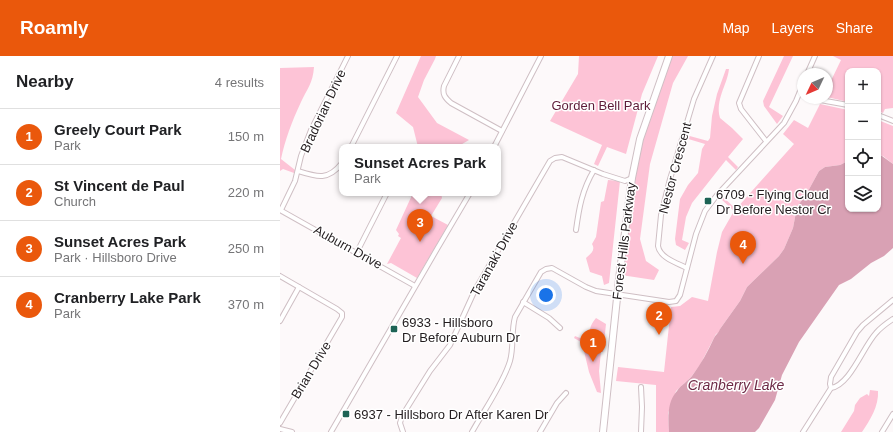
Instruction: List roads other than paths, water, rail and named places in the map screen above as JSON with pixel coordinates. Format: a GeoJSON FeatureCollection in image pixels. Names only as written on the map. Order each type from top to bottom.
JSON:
{"type":"FeatureCollection","features":[{"type":"Feature","properties":{"kind":"main road","name":"Forest Hills Parkway"},"geometry":{"type":"LineString","coordinates":[[603,432],[617,295],[632,178],[640,139],[669,56]]}},
{"type":"Feature","properties":{"kind":"street","name":"Bradorian Drive"},"geometry":{"type":"LineString","coordinates":[[280,210],[290,193],[298,171],[301,156],[311,130],[348,56]]}},
{"type":"Feature","properties":{"kind":"street"},"geometry":{"type":"LineString","coordinates":[[353,144],[397,56]]}},
{"type":"Feature","properties":{"kind":"street"},"geometry":{"type":"LineString","coordinates":[[459,56],[444,86],[444,97],[502,131]]}},
{"type":"Feature","properties":{"kind":"street"},"geometry":{"type":"LineString","coordinates":[[496,144],[540,56]]}},
{"type":"Feature","properties":{"kind":"street","name":"Nestor Crescent"},"geometry":{"type":"LineString","coordinates":[[687,268],[664,256],[659,251],[658,246],[661,215],[692,105],[713,56]]}},
{"type":"Feature","properties":{"kind":"street"},"geometry":{"type":"LineString","coordinates":[[759,56],[739,103],[741,109],[766,142]]}},
{"type":"Feature","properties":{"kind":"street"},"geometry":{"type":"LineString","coordinates":[[810,68],[815,56]]}},
{"type":"Feature","properties":{"kind":"street"},"geometry":{"type":"LineString","coordinates":[[472,432],[508,365],[511,354],[513,324],[515,317],[541,272],[550,268],[555,269],[592,290],[669,302],[676,301],[680,295],[696,234],[705,211],[717,195],[784,123],[797,99]]}},
{"type":"Feature","properties":{"kind":"street"},"geometry":{"type":"LineString","coordinates":[[833,102],[845,104]]}},
{"type":"Feature","properties":{"kind":"street"},"geometry":{"type":"LineString","coordinates":[[881,115],[893,121]]}},
{"type":"Feature","properties":{"kind":"street","name":"Taranaki Drive"},"geometry":{"type":"LineString","coordinates":[[404,432],[400,423],[402,416],[430,371],[450,345],[475,290],[549,164],[555,158],[562,157],[625,181],[632,178]]}},
{"type":"Feature","properties":{"kind":"street"},"geometry":{"type":"LineString","coordinates":[[298,171],[314,176],[325,176],[333,173],[339,166]]}},
{"type":"Feature","properties":{"kind":"street"},"geometry":{"type":"LineString","coordinates":[[576,230],[583,192],[594,170]]}},
{"type":"Feature","properties":{"kind":"street"},"geometry":{"type":"LineString","coordinates":[[357,252],[385,196]]}},
{"type":"Feature","properties":{"kind":"street"},"geometry":{"type":"LineString","coordinates":[[331,432],[468,196]]}},
{"type":"Feature","properties":{"kind":"street","name":"Auburn Drive"},"geometry":{"type":"LineString","coordinates":[[280,210],[415,286]]}},
{"type":"Feature","properties":{"kind":"street"},"geometry":{"type":"LineString","coordinates":[[280,276],[299,287],[280,321]]}},
{"type":"Feature","properties":{"kind":"street","name":"Brian Drive"},"geometry":{"type":"LineString","coordinates":[[280,423],[342,317],[342,313],[338,309],[299,287]]}},
{"type":"Feature","properties":{"kind":"street"},"geometry":{"type":"LineString","coordinates":[[803,432],[831,388],[830,377],[857,332],[866,321],[893,300]]}},
{"type":"Feature","properties":{"kind":"street"},"geometry":{"type":"LineString","coordinates":[[523,302],[548,318],[560,328]]}},
{"type":"Feature","properties":{"kind":"street"},"geometry":{"type":"LineString","coordinates":[[831,388],[839,386],[843,382],[875,333],[893,319]]}},
{"type":"Feature","properties":{"kind":"street"},"geometry":{"type":"LineString","coordinates":[[641,387],[641,432]]}},
{"type":"Feature","properties":{"kind":"street"},"geometry":{"type":"LineString","coordinates":[[540,432],[557,403],[566,393]]}},
{"type":"Feature","properties":{"kind":"street"},"geometry":{"type":"LineString","coordinates":[[882,432],[893,414]]}},
{"type":"Feature","properties":{"kind":"street"},"geometry":{"type":"LineString","coordinates":[[280,429],[292,432]]}},
{"type":"Feature","properties":{"kind":"water","name":"Cranberry Lake"},"geometry":{"type":"Polygon","coordinates":[[[881,156],[893,164],[893,248],[851,279],[839,285],[799,342],[782,375],[775,400],[759,428],[755,432],[669,432],[669,410],[671,400],[674,395],[695,371],[720,329],[740,301],[747,287],[779,256],[784,249],[793,228],[797,207],[807,193],[819,171],[825,167],[840,165],[845,162],[845,212],[881,212],[881,156]]]}},
{"type":"Feature","properties":{"kind":"place","name":"6709 - Flying Cloud Dr Before Nestor Cr"},"geometry":{"type":"Point","coordinates":[708,201]}},
{"type":"Feature","properties":{"kind":"place","name":"Sunset Acres Park"},"geometry":{"type":"Point","coordinates":[420,242]}},
{"type":"Feature","properties":{"kind":"place","name":"Cranberry Lake Park"},"geometry":{"type":"Point","coordinates":[743,264]}},
{"type":"Feature","properties":{"kind":"place","name":"6933 - Hillsboro Dr Before Auburn Dr"},"geometry":{"type":"Point","coordinates":[394,329]}},
{"type":"Feature","properties":{"kind":"place","name":"St Vincent de Paul"},"geometry":{"type":"Point","coordinates":[659,335]}},
{"type":"Feature","properties":{"kind":"place","name":"Greely Court Park"},"geometry":{"type":"Point","coordinates":[593,362]}},
{"type":"Feature","properties":{"kind":"place","name":"6937 - Hillsboro Dr After Karen Dr"},"geometry":{"type":"Point","coordinates":[346,414]}},
{"type":"Feature","properties":{"kind":"park label","name":"Gorden Bell Park"},"geometry":{"type":"Point","coordinates":[601,105]}}]}
